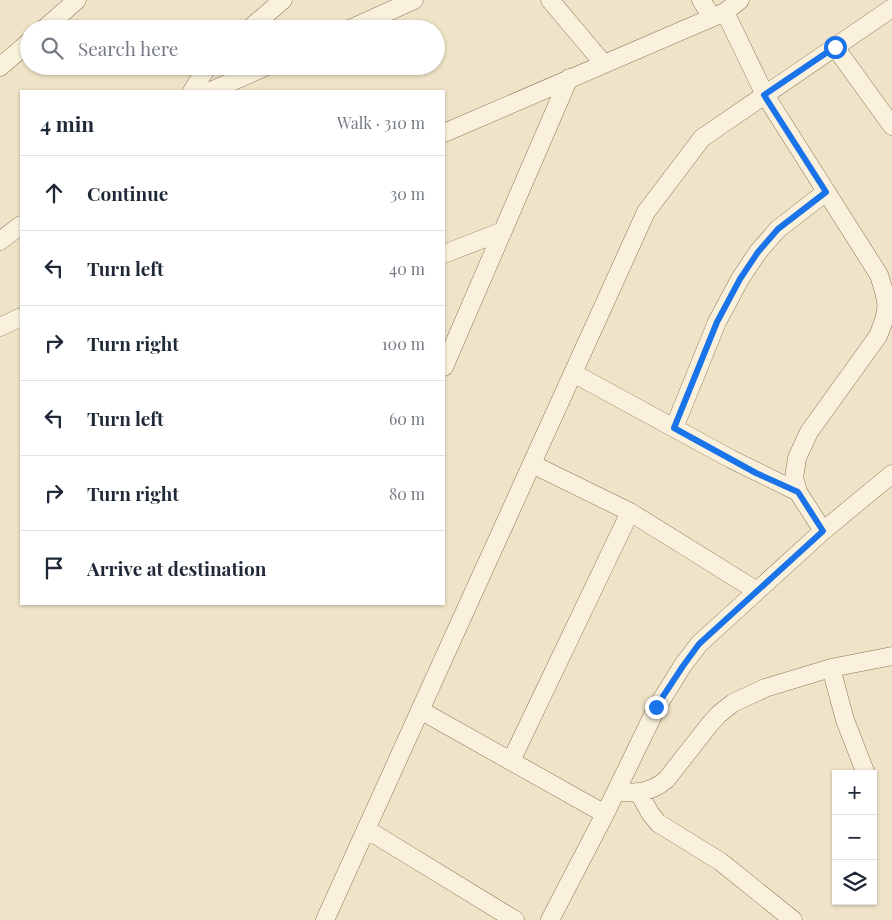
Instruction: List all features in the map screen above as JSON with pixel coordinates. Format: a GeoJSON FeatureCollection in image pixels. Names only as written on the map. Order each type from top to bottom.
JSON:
{"type":"FeatureCollection","features":[{"type":"Feature","properties":{"kind":"street"},"geometry":{"type":"LineString","coordinates":[[54,20],[77,0]]}},
{"type":"Feature","properties":{"kind":"street"},"geometry":{"type":"LineString","coordinates":[[370,20],[414,0]]}},
{"type":"Feature","properties":{"kind":"street"},"geometry":{"type":"LineString","coordinates":[[550,0],[603,64]]}},
{"type":"Feature","properties":{"kind":"street"},"geometry":{"type":"LineString","coordinates":[[701,0],[719,14],[764,95],[879,275],[885,293],[889,316],[878,336],[809,432],[797,458],[794,478],[798,492],[823,531]]}},
{"type":"Feature","properties":{"kind":"street"},"geometry":{"type":"LineString","coordinates":[[445,132],[719,14],[740,0]]}},
{"type":"Feature","properties":{"kind":"street"},"geometry":{"type":"LineString","coordinates":[[257,20],[271,3]]}},
{"type":"Feature","properties":{"kind":"street"},"geometry":{"type":"LineString","coordinates":[[325,920],[646,212],[702,138],[892,8]]}},
{"type":"Feature","properties":{"kind":"street"},"geometry":{"type":"LineString","coordinates":[[835,47],[892,126]]}},
{"type":"Feature","properties":{"kind":"street"},"geometry":{"type":"LineString","coordinates":[[0,67],[20,50]]}},
{"type":"Feature","properties":{"kind":"street"},"geometry":{"type":"LineString","coordinates":[[193,90],[202,75]]}},
{"type":"Feature","properties":{"kind":"street"},"geometry":{"type":"LineString","coordinates":[[213,90],[247,75]]}},
{"type":"Feature","properties":{"kind":"street"},"geometry":{"type":"LineString","coordinates":[[445,365],[569,78]]}},
{"type":"Feature","properties":{"kind":"street"},"geometry":{"type":"LineString","coordinates":[[674,428],[717,322],[740,279],[758,252],[778,229],[826,192]]}},
{"type":"Feature","properties":{"kind":"street"},"geometry":{"type":"LineString","coordinates":[[0,241],[20,226]]}},
{"type":"Feature","properties":{"kind":"street"},"geometry":{"type":"LineString","coordinates":[[445,254],[503,231]]}},
{"type":"Feature","properties":{"kind":"street"},"geometry":{"type":"LineString","coordinates":[[0,327],[20,317]]}},
{"type":"Feature","properties":{"kind":"street"},"geometry":{"type":"LineString","coordinates":[[573,373],[756,473],[798,492]]}},
{"type":"Feature","properties":{"kind":"street"},"geometry":{"type":"LineString","coordinates":[[532,464],[630,512],[757,591]]}},
{"type":"Feature","properties":{"kind":"street"},"geometry":{"type":"LineString","coordinates":[[550,920],[616,792],[656,707],[699,644],[823,531],[892,474]]}},
{"type":"Feature","properties":{"kind":"street"},"geometry":{"type":"LineString","coordinates":[[511,761],[630,512]]}},
{"type":"Feature","properties":{"kind":"street"},"geometry":{"type":"LineString","coordinates":[[616,792],[639,793],[650,790],[666,780],[710,724],[733,703],[765,688],[831,668],[892,656]]}},
{"type":"Feature","properties":{"kind":"street"},"geometry":{"type":"LineString","coordinates":[[831,668],[845,720],[864,770]]}},
{"type":"Feature","properties":{"kind":"street"},"geometry":{"type":"LineString","coordinates":[[420,710],[605,814]]}},
{"type":"Feature","properties":{"kind":"street"},"geometry":{"type":"LineString","coordinates":[[639,793],[658,823],[721,862],[793,920]]}},
{"type":"Feature","properties":{"kind":"street"},"geometry":{"type":"LineString","coordinates":[[366,829],[515,920]]}},
{"type":"Feature","properties":{"kind":"route"},"geometry":{"type":"LineString","coordinates":[[656,707],[699,644],[823,531],[798,492],[756,473],[674,428],[717,322],[740,279],[758,252],[778,229],[826,192],[764,95],[835,47]]}}]}
